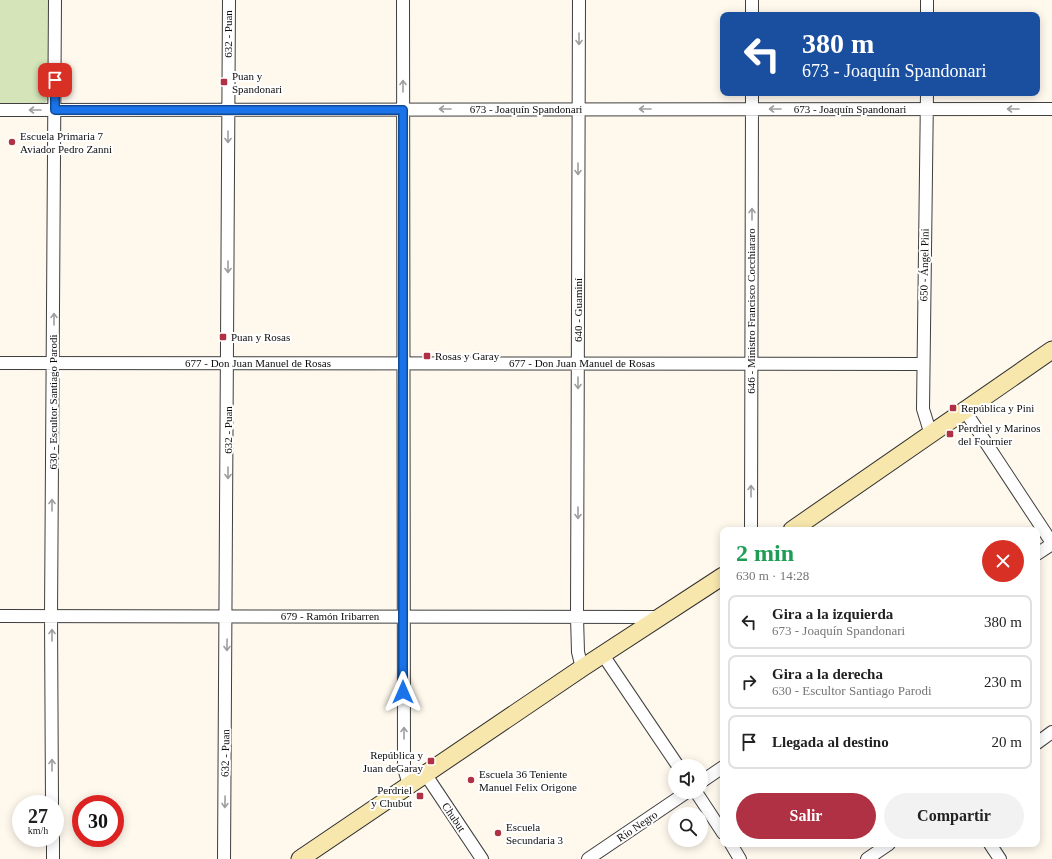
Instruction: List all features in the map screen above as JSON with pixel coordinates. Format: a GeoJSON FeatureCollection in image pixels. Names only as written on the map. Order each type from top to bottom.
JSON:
{"type":"FeatureCollection","features":[{"type":"Feature","properties":{"kind":"main road"},"geometry":{"type":"LineString","coordinates":[[796,527],[1052,350]]}},
{"type":"Feature","properties":{"kind":"main road"},"geometry":{"type":"LineString","coordinates":[[300,859],[582,668],[720,578]]}},
{"type":"Feature","properties":{"kind":"street","name":"630 - Escultor Santiago Parodi"},"geometry":{"type":"LineString","coordinates":[[52,795],[55,110],[54,0]]}},
{"type":"Feature","properties":{"kind":"street","name":"632 - Puan"},"geometry":{"type":"LineString","coordinates":[[224,859],[227,616],[229,0]]}},
{"type":"Feature","properties":{"kind":"street"},"geometry":{"type":"LineString","coordinates":[[403,0],[404,768],[409,785]]}},
{"type":"Feature","properties":{"kind":"street","name":"640 - Guaminí"},"geometry":{"type":"LineString","coordinates":[[579,0],[577,617],[578,652],[582,668]]}},
{"type":"Feature","properties":{"kind":"street"},"geometry":{"type":"LineString","coordinates":[[752,0],[752,12]]}},
{"type":"Feature","properties":{"kind":"street"},"geometry":{"type":"LineString","coordinates":[[927,0],[927,12]]}},
{"type":"Feature","properties":{"kind":"street","name":"646 - Ministro Francisco Cocchiararo"},"geometry":{"type":"LineString","coordinates":[[751,527],[752,96]]}},
{"type":"Feature","properties":{"kind":"street","name":"650 - Ángel Pini"},"geometry":{"type":"LineString","coordinates":[[926,96],[923,409],[931,435]]}},
{"type":"Feature","properties":{"kind":"street","name":"673 - Joaquín Spandonari"},"geometry":{"type":"LineString","coordinates":[[0,110],[1052,109]]}},
{"type":"Feature","properties":{"kind":"street","name":"677 - Don Juan Manuel de Rosas"},"geometry":{"type":"LineString","coordinates":[[0,363],[228,364],[578,362],[751,365],[923,364]]}},
{"type":"Feature","properties":{"kind":"street"},"geometry":{"type":"LineString","coordinates":[[965,411],[1052,544],[1040,552]]}},
{"type":"Feature","properties":{"kind":"street","name":"679 - Ramón Iribarren"},"geometry":{"type":"LineString","coordinates":[[0,616],[660,617]]}},
{"type":"Feature","properties":{"kind":"street"},"geometry":{"type":"LineString","coordinates":[[603,655],[673,759]]}},
{"type":"Feature","properties":{"kind":"street"},"geometry":{"type":"LineString","coordinates":[[1040,741],[1052,732]]}},
{"type":"Feature","properties":{"kind":"street"},"geometry":{"type":"LineString","coordinates":[[708,777],[720,769]]}},
{"type":"Feature","properties":{"kind":"street","name":"Chubut"},"geometry":{"type":"LineString","coordinates":[[426,775],[482,859]]}},
{"type":"Feature","properties":{"kind":"street","name":"Río Negro"},"geometry":{"type":"LineString","coordinates":[[588,859],[677,799]]}},
{"type":"Feature","properties":{"kind":"street"},"geometry":{"type":"LineString","coordinates":[[701,799],[720,828]]}},
{"type":"Feature","properties":{"kind":"street"},"geometry":{"type":"LineString","coordinates":[[53,847],[53,859]]}},
{"type":"Feature","properties":{"kind":"street"},"geometry":{"type":"LineString","coordinates":[[732,847],[740,859]]}},
{"type":"Feature","properties":{"kind":"street"},"geometry":{"type":"LineString","coordinates":[[866,859],[884,847]]}},
{"type":"Feature","properties":{"kind":"street"},"geometry":{"type":"LineString","coordinates":[[992,847],[1000,859]]}},
{"type":"Feature","properties":{"kind":"green space"},"geometry":{"type":"Polygon","coordinates":[[[0,0],[49,0],[49,98],[43,105],[0,104],[0,0]]]}},
{"type":"Feature","properties":{"kind":"place","name":"Puan y Spandonari"},"geometry":{"type":"Point","coordinates":[224,82]}},
{"type":"Feature","properties":{"kind":"place","name":"Escuela Primaria 7 Aviador Pedro Zanni"},"geometry":{"type":"Point","coordinates":[12,142]}},
{"type":"Feature","properties":{"kind":"place","name":"Puan y Rosas"},"geometry":{"type":"Point","coordinates":[223,337]}},
{"type":"Feature","properties":{"kind":"place","name":"Rosas y Garay"},"geometry":{"type":"Point","coordinates":[427,356]}},
{"type":"Feature","properties":{"kind":"place","name":"República y Pini"},"geometry":{"type":"Point","coordinates":[953,408]}},
{"type":"Feature","properties":{"kind":"place","name":"Perdriel y Marinos del Fournier"},"geometry":{"type":"Point","coordinates":[950,434]}},
{"type":"Feature","properties":{"kind":"place","name":"República y Juan deGaray"},"geometry":{"type":"Point","coordinates":[431,761]}},
{"type":"Feature","properties":{"kind":"place","name":"Escuela 36 Teniente Manuel Felix Origone"},"geometry":{"type":"Point","coordinates":[471,780]}},
{"type":"Feature","properties":{"kind":"place","name":"Perdriel y Chubut"},"geometry":{"type":"Point","coordinates":[420,796]}},
{"type":"Feature","properties":{"kind":"place","name":"Escuela Secundaria 3"},"geometry":{"type":"Point","coordinates":[498,833]}},
{"type":"Feature","properties":{"kind":"route"},"geometry":{"type":"LineString","coordinates":[[55,80],[55,110],[403,110],[403,692]]}}]}
